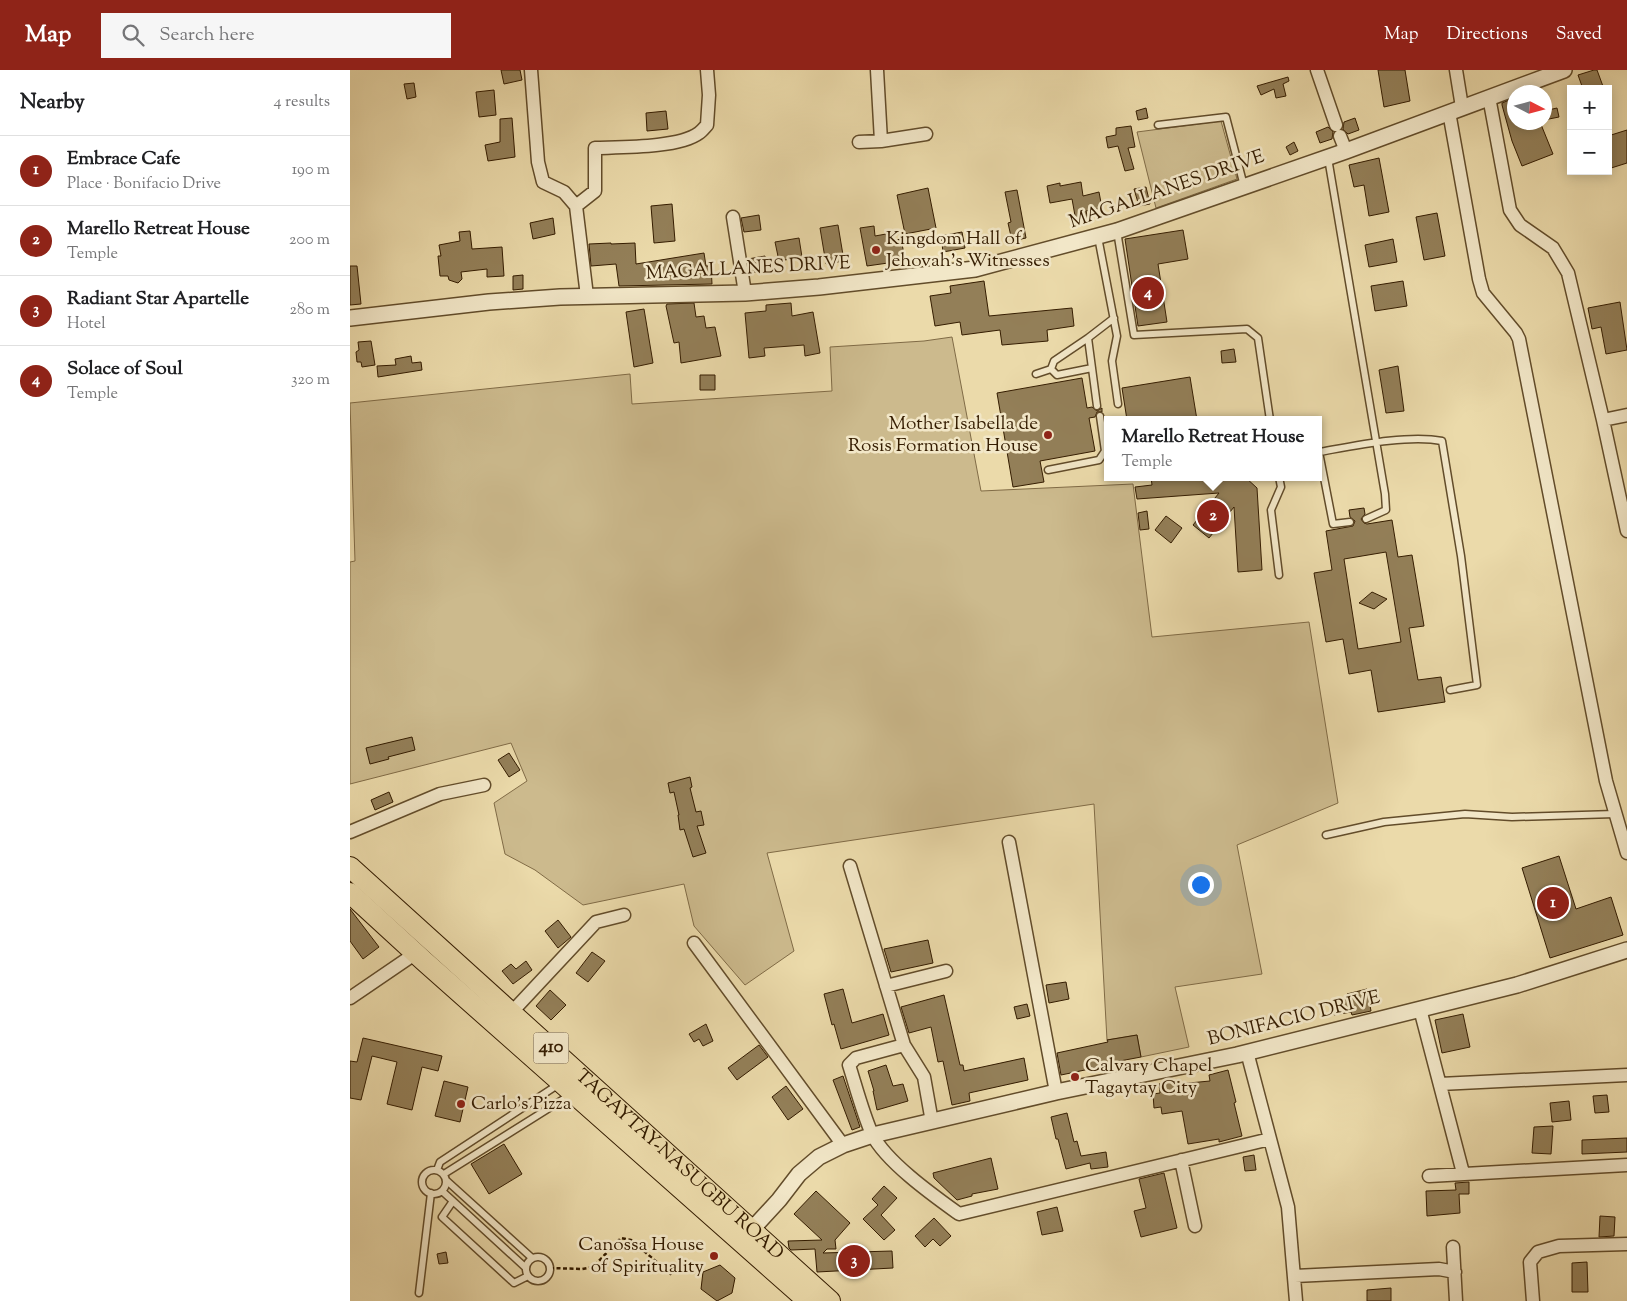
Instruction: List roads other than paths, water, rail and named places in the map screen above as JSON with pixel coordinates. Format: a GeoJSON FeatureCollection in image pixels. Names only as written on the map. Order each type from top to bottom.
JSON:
{"type":"FeatureCollection","features":[{"type":"Feature","properties":{"kind":"main road","name":"TAGAYTAY-NASUGBU ROAD"},"geometry":{"type":"LineString","coordinates":[[350,867],[511,1013],[746,1235],[808,1301]]}},
{"type":"Feature","properties":{"kind":"main road","name":"TAGAYTAY-NASUGBU ROAD"},"geometry":{"type":"LineString","coordinates":[[350,893],[568,1088],[746,1235],[830,1301]]}},
{"type":"Feature","properties":{"kind":"street"},"geometry":{"type":"LineString","coordinates":[[530,70],[538,162],[544,182],[564,192],[576,206],[587,296]]}},
{"type":"Feature","properties":{"kind":"street"},"geometry":{"type":"LineString","coordinates":[[576,206],[595,191],[595,148],[644,146],[680,141],[698,134],[707,125],[709,95],[707,70]]}},
{"type":"Feature","properties":{"kind":"street"},"geometry":{"type":"LineString","coordinates":[[877,70],[881,141]]}},
{"type":"Feature","properties":{"kind":"street"},"geometry":{"type":"LineString","coordinates":[[1317,70],[1346,151]]}},
{"type":"Feature","properties":{"kind":"street"},"geometry":{"type":"LineString","coordinates":[[1456,70],[1455,110],[1478,278],[1483,293],[1519,339],[1606,781],[1627,853]]}},
{"type":"Feature","properties":{"kind":"street","name":"MAGALLANES DRIVE"},"geometry":{"type":"LineString","coordinates":[[350,318],[490,302],[587,296],[819,288],[975,269],[1117,231],[1346,151],[1564,70]]}},
{"type":"Feature","properties":{"kind":"street"},"geometry":{"type":"LineString","coordinates":[[1489,97],[1510,210],[1520,225],[1554,248],[1568,273],[1627,531]]}},
{"type":"Feature","properties":{"kind":"street"},"geometry":{"type":"LineString","coordinates":[[859,142],[881,141],[926,134]]}},
{"type":"Feature","properties":{"kind":"street"},"geometry":{"type":"LineString","coordinates":[[733,217],[745,292]]}},
{"type":"Feature","properties":{"kind":"street"},"geometry":{"type":"LineString","coordinates":[[1603,420],[1627,415]]}},
{"type":"Feature","properties":{"kind":"street"},"geometry":{"type":"LineString","coordinates":[[350,832],[440,794],[484,785]]}},
{"type":"Feature","properties":{"kind":"street"},"geometry":{"type":"LineString","coordinates":[[1009,842],[1056,1092]]}},
{"type":"Feature","properties":{"kind":"street"},"geometry":{"type":"LineString","coordinates":[[850,866],[904,1045],[924,1077],[932,1122]]}},
{"type":"Feature","properties":{"kind":"street"},"geometry":{"type":"LineString","coordinates":[[511,1013],[596,922],[624,915]]}},
{"type":"Feature","properties":{"kind":"street"},"geometry":{"type":"LineString","coordinates":[[694,943],[843,1144]]}},
{"type":"Feature","properties":{"kind":"street","name":"BONIFACIO DRIVE"},"geometry":{"type":"LineString","coordinates":[[746,1235],[779,1200],[799,1174],[819,1157],[843,1144],[872,1135],[1056,1092],[1248,1052],[1517,985],[1627,950]]}},
{"type":"Feature","properties":{"kind":"street"},"geometry":{"type":"LineString","coordinates":[[350,998],[416,953]]}},
{"type":"Feature","properties":{"kind":"street"},"geometry":{"type":"LineString","coordinates":[[886,986],[946,972]]}},
{"type":"Feature","properties":{"kind":"street"},"geometry":{"type":"LineString","coordinates":[[1420,1008],[1463,1173]]}},
{"type":"Feature","properties":{"kind":"street"},"geometry":{"type":"LineString","coordinates":[[904,1045],[856,1058],[849,1065],[872,1135],[890,1158],[930,1194],[959,1214],[1270,1139]]}},
{"type":"Feature","properties":{"kind":"street"},"geometry":{"type":"LineString","coordinates":[[1248,1052],[1288,1207],[1296,1301]]}},
{"type":"Feature","properties":{"kind":"street"},"geometry":{"type":"LineString","coordinates":[[1440,1084],[1627,1075]]}},
{"type":"Feature","properties":{"kind":"street"},"geometry":{"type":"LineString","coordinates":[[1180,1160],[1195,1226]]}},
{"type":"Feature","properties":{"kind":"street"},"geometry":{"type":"LineString","coordinates":[[1428,1176],[1627,1165]]}},
{"type":"Feature","properties":{"kind":"street"},"geometry":{"type":"LineString","coordinates":[[1533,1301],[1530,1262],[1538,1252],[1559,1246],[1627,1244]]}},
{"type":"Feature","properties":{"kind":"street"},"geometry":{"type":"LineString","coordinates":[[1453,1246],[1456,1301]]}},
{"type":"Feature","properties":{"kind":"street"},"geometry":{"type":"LineString","coordinates":[[1295,1276],[1439,1269],[1455,1272]]}},
{"type":"Feature","properties":{"kind":"lane"},"geometry":{"type":"LineString","coordinates":[[1158,125],[1226,117],[1244,186]]}},
{"type":"Feature","properties":{"kind":"lane"},"geometry":{"type":"LineString","coordinates":[[1328,157],[1385,494],[1386,510],[1366,520]]}},
{"type":"Feature","properties":{"kind":"lane"},"geometry":{"type":"LineString","coordinates":[[1117,231],[1134,335],[1247,329],[1258,338],[1269,416]]}},
{"type":"Feature","properties":{"kind":"lane"},"geometry":{"type":"LineString","coordinates":[[1098,237],[1117,336],[1112,361],[1118,404]]}},
{"type":"Feature","properties":{"kind":"lane"},"geometry":{"type":"LineString","coordinates":[[1036,374],[1051,368],[1054,361],[1114,318]]}},
{"type":"Feature","properties":{"kind":"lane"},"geometry":{"type":"LineString","coordinates":[[1088,338],[1098,406]]}},
{"type":"Feature","properties":{"kind":"lane"},"geometry":{"type":"LineString","coordinates":[[1051,368],[1057,375],[1092,368]]}},
{"type":"Feature","properties":{"kind":"lane"},"geometry":{"type":"LineString","coordinates":[[1100,416],[1104,444]]}},
{"type":"Feature","properties":{"kind":"lane"},"geometry":{"type":"LineString","coordinates":[[1322,451],[1376,442],[1430,438],[1442,441],[1461,556],[1477,685],[1450,690]]}},
{"type":"Feature","properties":{"kind":"lane"},"geometry":{"type":"LineString","coordinates":[[1048,470],[1099,460],[1104,452]]}},
{"type":"Feature","properties":{"kind":"lane"},"geometry":{"type":"LineString","coordinates":[[1322,467],[1333,524],[1350,522]]}},
{"type":"Feature","properties":{"kind":"lane"},"geometry":{"type":"LineString","coordinates":[[1279,575],[1271,510],[1281,487],[1280,481]]}},
{"type":"Feature","properties":{"kind":"lane"},"geometry":{"type":"LineString","coordinates":[[1326,835],[1384,822],[1465,814],[1512,817],[1615,814]]}},
{"type":"Feature","properties":{"kind":"lane"},"geometry":{"type":"LineString","coordinates":[[437,1170],[440,1162],[568,1088]]}},
{"type":"Feature","properties":{"kind":"lane"},"geometry":{"type":"LineString","coordinates":[[444,1174],[568,1088]]}},
{"type":"Feature","properties":{"kind":"lane"},"geometry":{"type":"LineString","coordinates":[[446,1181],[442,1191],[435,1194],[424,1189],[422,1181],[429,1171],[437,1170],[444,1174],[446,1181],[532,1258]]}},
{"type":"Feature","properties":{"kind":"lane"},"geometry":{"type":"LineString","coordinates":[[442,1191],[526,1268],[528,1276],[534,1281],[542,1280],[548,1276],[550,1268],[549,1264],[540,1257],[532,1258],[526,1268]]}},
{"type":"Feature","properties":{"kind":"lane"},"geometry":{"type":"LineString","coordinates":[[419,1293],[431,1193]]}},
{"type":"Feature","properties":{"kind":"lane"},"geometry":{"type":"LineString","coordinates":[[453,1202],[442,1217],[514,1283],[528,1276]]}},
{"type":"Feature","properties":{"kind":"place","name":"Kingdom Hall of Jehovah's Witnesses"},"geometry":{"type":"Point","coordinates":[876,250]}},
{"type":"Feature","properties":{"kind":"place","name":"Solace of Soul"},"geometry":{"type":"Point","coordinates":[1148,293]}},
{"type":"Feature","properties":{"kind":"place","name":"Mother Isabella de Rosis Formation House"},"geometry":{"type":"Point","coordinates":[1048,435]}},
{"type":"Feature","properties":{"kind":"place","name":"Marello Retreat House"},"geometry":{"type":"Point","coordinates":[1213,516]}},
{"type":"Feature","properties":{"kind":"place","name":"Embrace Cafe"},"geometry":{"type":"Point","coordinates":[1553,903]}},
{"type":"Feature","properties":{"kind":"place","name":"Calvary Chapel Tagaytay City"},"geometry":{"type":"Point","coordinates":[1075,1077]}},
{"type":"Feature","properties":{"kind":"place","name":"Carlo's Pizza"},"geometry":{"type":"Point","coordinates":[461,1104]}},
{"type":"Feature","properties":{"kind":"place","name":"Canossa House of Spirituality"},"geometry":{"type":"Point","coordinates":[714,1256]}},
{"type":"Feature","properties":{"kind":"place","name":"Radiant Star Apartelle"},"geometry":{"type":"Point","coordinates":[854,1261]}}]}
